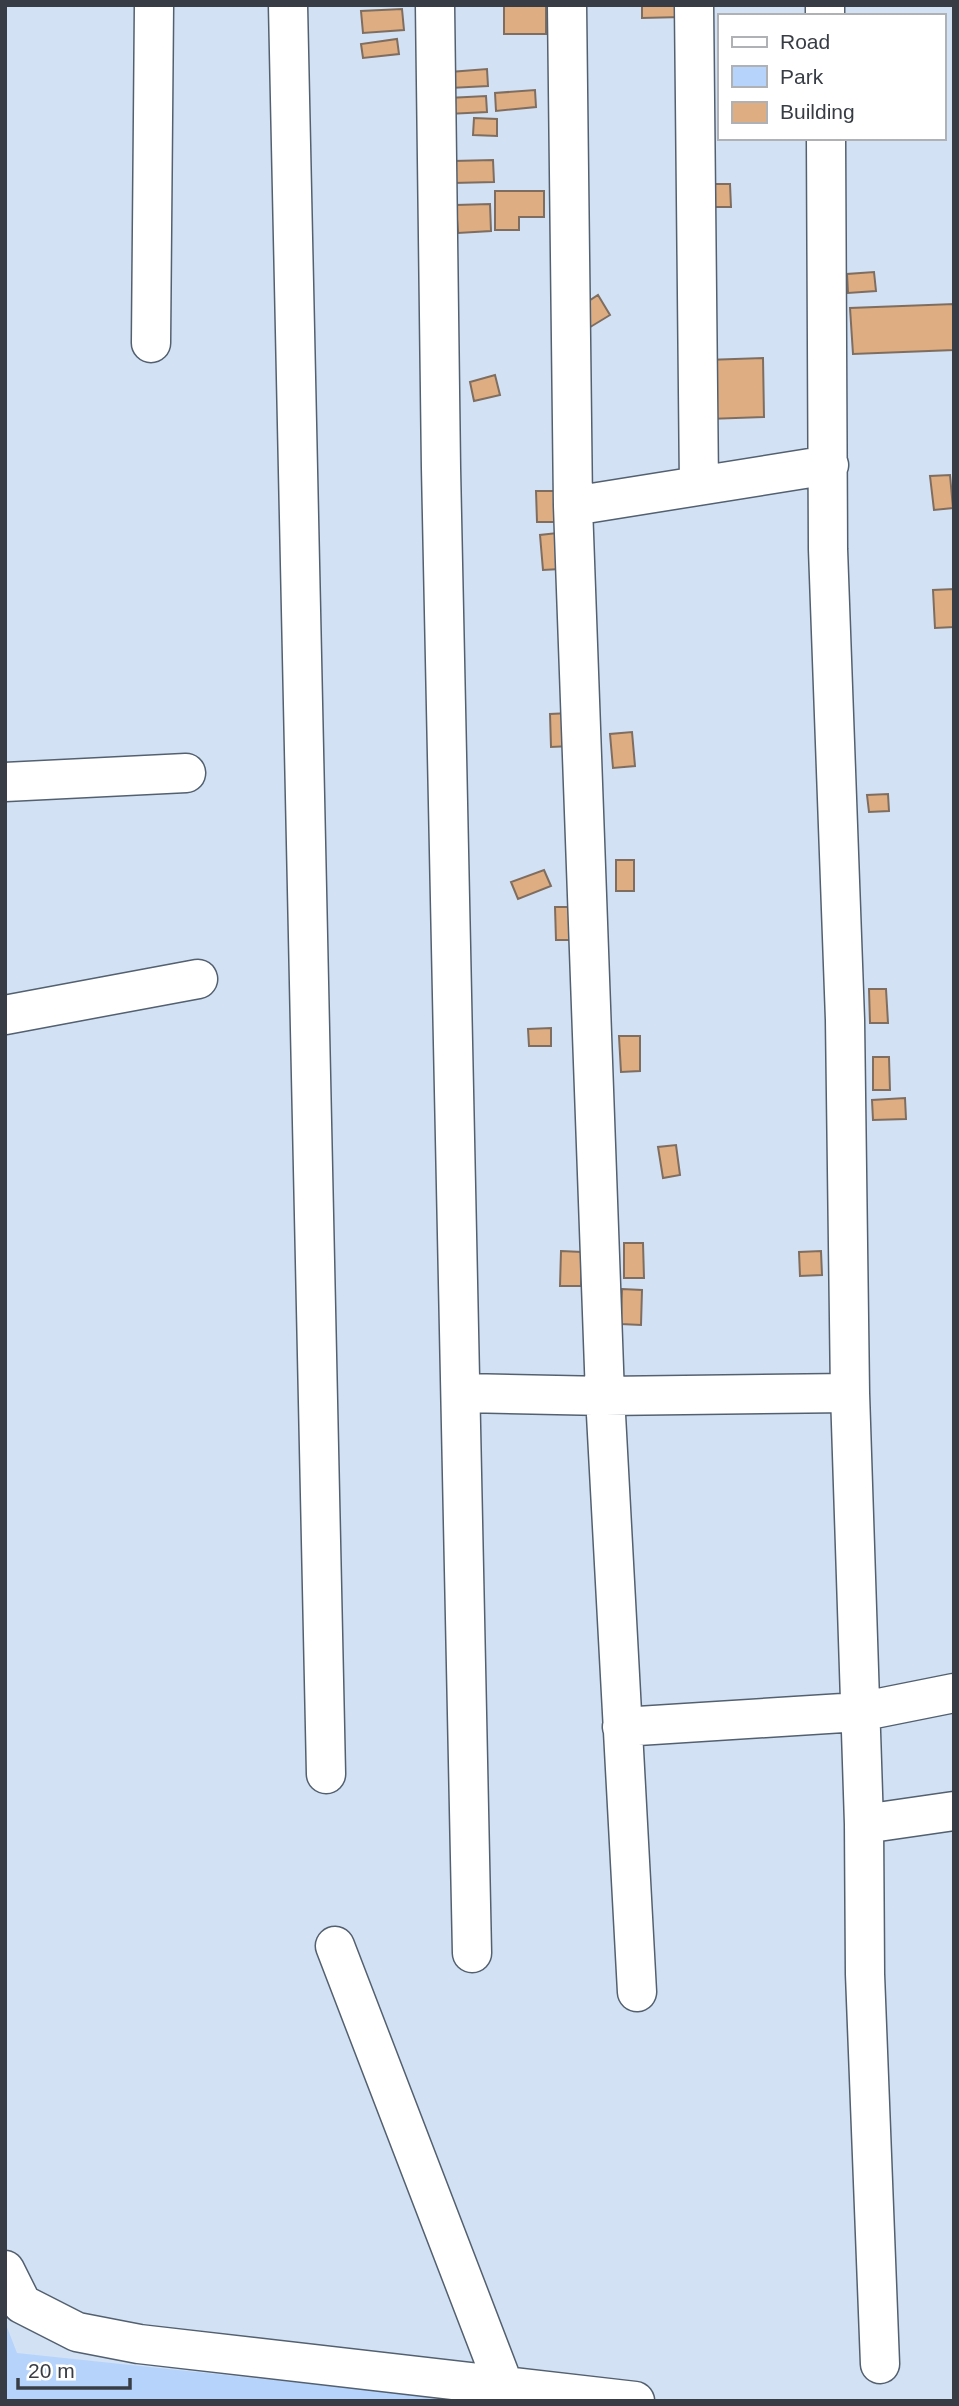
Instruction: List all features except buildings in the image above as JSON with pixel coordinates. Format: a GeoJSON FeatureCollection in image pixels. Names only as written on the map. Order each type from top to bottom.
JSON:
{"type":"FeatureCollection","features":[{"type":"Feature","properties":{"kind":"street"},"geometry":{"type":"LineString","coordinates":[[151,343],[154,5]]}},
{"type":"Feature","properties":{"kind":"street"},"geometry":{"type":"LineString","coordinates":[[288,5],[326,1774]]}},
{"type":"Feature","properties":{"kind":"street"},"geometry":{"type":"LineString","coordinates":[[435,5],[441,468],[463,1393],[472,1953]]}},
{"type":"Feature","properties":{"kind":"street"},"geometry":{"type":"LineString","coordinates":[[566,5],[573,506],[605,1396],[637,1992]]}},
{"type":"Feature","properties":{"kind":"street"},"geometry":{"type":"LineString","coordinates":[[694,5],[699,486]]}},
{"type":"Feature","properties":{"kind":"street"},"geometry":{"type":"LineString","coordinates":[[826,140],[828,549],[845,1020],[850,1393],[864,1824],[865,1974],[880,2364]]}},
{"type":"Feature","properties":{"kind":"street"},"geometry":{"type":"LineString","coordinates":[[573,506],[829,465]]}},
{"type":"Feature","properties":{"kind":"street"},"geometry":{"type":"LineString","coordinates":[[5,782],[186,774]]}},
{"type":"Feature","properties":{"kind":"street"},"geometry":{"type":"LineString","coordinates":[[5,1014],[198,979]]}},
{"type":"Feature","properties":{"kind":"street"},"geometry":{"type":"LineString","coordinates":[[463,1393],[605,1396],[850,1393]]}},
{"type":"Feature","properties":{"kind":"street"},"geometry":{"type":"LineString","coordinates":[[622,1727],[859,1712],[954,1693]]}},
{"type":"Feature","properties":{"kind":"street"},"geometry":{"type":"LineString","coordinates":[[864,1824],[954,1811]]}},
{"type":"Feature","properties":{"kind":"street"},"geometry":{"type":"LineString","coordinates":[[335,1946],[504,2386]]}},
{"type":"Feature","properties":{"kind":"street"},"geometry":{"type":"LineString","coordinates":[[5,2270],[22,2304],[77,2332],[139,2344],[635,2401]]}},
{"type":"Feature","properties":{"kind":"green space"},"geometry":{"type":"Polygon","coordinates":[[[5,2322],[17,2353],[472,2401],[5,2401],[5,2322]]]}}]}
